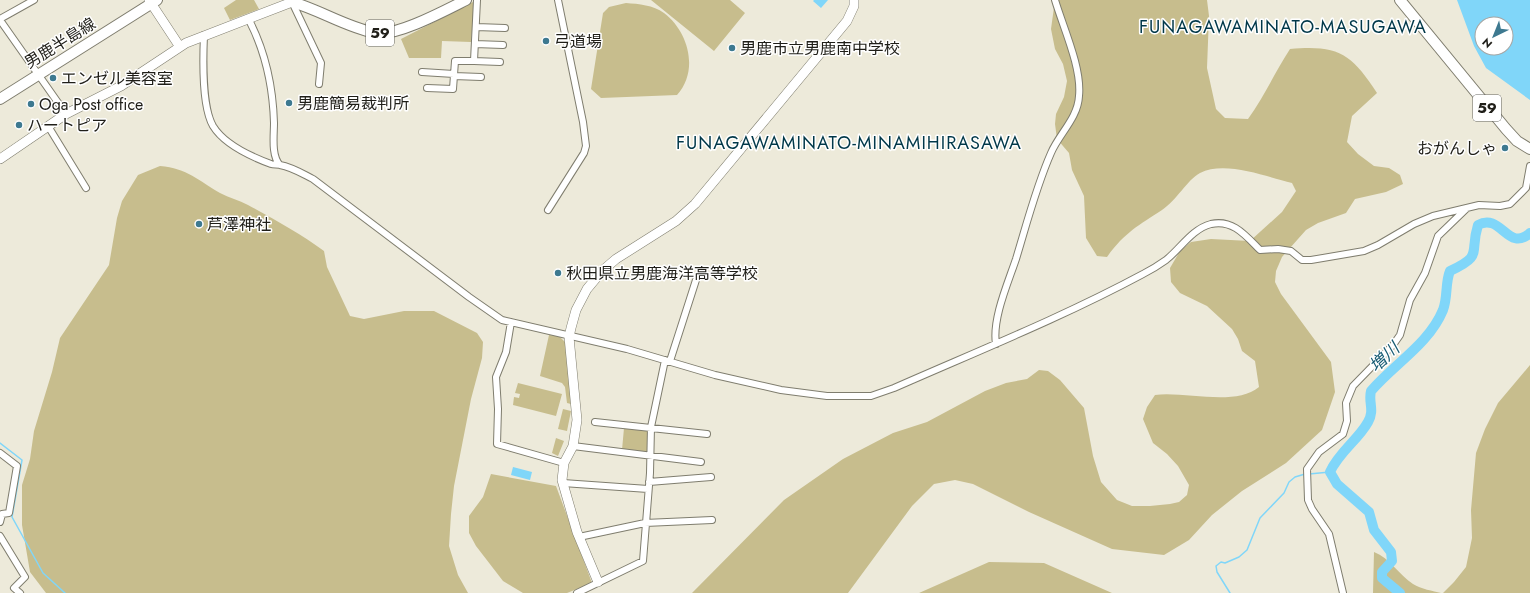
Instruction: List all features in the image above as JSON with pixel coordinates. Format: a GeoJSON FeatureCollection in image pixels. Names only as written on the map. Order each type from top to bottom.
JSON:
{"type":"FeatureCollection","features":[{"type":"Feature","properties":{"kind":"main road","name":"59"},"geometry":{"type":"LineString","coordinates":[[291,1],[361,29],[384,33],[396,31],[466,0]]}},
{"type":"Feature","properties":{"kind":"main road","name":"59"},"geometry":{"type":"LineString","coordinates":[[1400,0],[1506,129],[1517,141],[1530,149]]}},
{"type":"Feature","properties":{"kind":"main road","name":"男鹿半島線"},"geometry":{"type":"LineString","coordinates":[[0,99],[152,1]]}},
{"type":"Feature","properties":{"kind":"street"},"geometry":{"type":"LineString","coordinates":[[34,0],[0,20],[66,114]]}},
{"type":"Feature","properties":{"kind":"street"},"geometry":{"type":"LineString","coordinates":[[474,61],[477,0]]}},
{"type":"Feature","properties":{"kind":"street"},"geometry":{"type":"LineString","coordinates":[[548,210],[584,154],[586,146],[583,122],[558,0]]}},
{"type":"Feature","properties":{"kind":"street"},"geometry":{"type":"LineString","coordinates":[[598,582],[579,537],[563,482],[564,463],[573,446],[577,420],[569,337],[576,310],[587,289],[602,271],[616,259],[676,221],[695,204],[847,21],[854,6],[854,0]]}},
{"type":"Feature","properties":{"kind":"street"},"geometry":{"type":"LineString","coordinates":[[996,344],[994,334],[999,312],[1027,218],[1052,151],[1075,113],[1079,96],[1070,43],[1054,0]]}},
{"type":"Feature","properties":{"kind":"street"},"geometry":{"type":"LineString","coordinates":[[152,1],[180,47]]}},
{"type":"Feature","properties":{"kind":"street"},"geometry":{"type":"LineString","coordinates":[[0,159],[66,114],[121,86],[180,47],[204,35],[249,20],[291,1],[321,63],[319,84]]}},
{"type":"Feature","properties":{"kind":"street"},"geometry":{"type":"LineString","coordinates":[[249,20],[257,36],[271,90],[274,110],[275,157],[280,165]]}},
{"type":"Feature","properties":{"kind":"street"},"geometry":{"type":"LineString","coordinates":[[476,27],[505,28]]}},
{"type":"Feature","properties":{"kind":"street"},"geometry":{"type":"LineString","coordinates":[[204,35],[203,50],[205,90],[209,117],[214,127],[227,141],[273,165],[280,165],[313,179],[468,297],[502,320],[569,337],[627,349],[762,386],[827,396],[871,396],[894,388],[996,344],[1111,292],[1153,269],[1167,259],[1193,234],[1212,224],[1224,224],[1240,230],[1260,250],[1278,249],[1292,251],[1302,260],[1311,260],[1364,250],[1378,245],[1414,224],[1434,216],[1468,207],[1480,205],[1500,206],[1515,201],[1526,188],[1530,166]]}},
{"type":"Feature","properties":{"kind":"street"},"geometry":{"type":"LineString","coordinates":[[475,44],[503,45]]}},
{"type":"Feature","properties":{"kind":"street"},"geometry":{"type":"LineString","coordinates":[[427,88],[453,89],[455,61],[500,62]]}},
{"type":"Feature","properties":{"kind":"street"},"geometry":{"type":"LineString","coordinates":[[422,72],[480,78]]}},
{"type":"Feature","properties":{"kind":"street"},"geometry":{"type":"LineString","coordinates":[[48,126],[86,188]]}},
{"type":"Feature","properties":{"kind":"street"},"geometry":{"type":"LineString","coordinates":[[1343,593],[1329,534],[1312,510],[1308,500],[1307,469],[1319,452],[1343,434],[1347,421],[1346,403],[1351,390],[1393,345],[1403,326],[1410,300],[1425,273],[1438,236],[1468,207]]}},
{"type":"Feature","properties":{"kind":"street"},"geometry":{"type":"LineString","coordinates":[[577,593],[643,561],[649,482],[651,427],[667,361],[696,280]]}},
{"type":"Feature","properties":{"kind":"street"},"geometry":{"type":"LineString","coordinates":[[511,322],[506,352],[496,377],[498,409],[497,444],[564,463]]}},
{"type":"Feature","properties":{"kind":"street"},"geometry":{"type":"LineString","coordinates":[[595,422],[707,434]]}},
{"type":"Feature","properties":{"kind":"street"},"geometry":{"type":"LineString","coordinates":[[573,446],[701,462]]}},
{"type":"Feature","properties":{"kind":"street"},"geometry":{"type":"LineString","coordinates":[[0,453],[17,466],[9,513],[2,514],[0,522]]}},
{"type":"Feature","properties":{"kind":"street"},"geometry":{"type":"LineString","coordinates":[[649,482],[711,476]]}},
{"type":"Feature","properties":{"kind":"street"},"geometry":{"type":"LineString","coordinates":[[563,482],[648,489]]}},
{"type":"Feature","properties":{"kind":"street"},"geometry":{"type":"LineString","coordinates":[[579,537],[645,523],[712,520]]}},
{"type":"Feature","properties":{"kind":"street"},"geometry":{"type":"LineString","coordinates":[[0,536],[25,577],[14,588],[20,593]]}},
{"type":"Feature","properties":{"kind":"shaded area"},"geometry":{"type":"Polygon","coordinates":[[[236,0],[254,0],[259,9],[230,20],[224,8],[236,0]]]}},
{"type":"Feature","properties":{"kind":"shaded area"},"geometry":{"type":"Polygon","coordinates":[[[651,0],[730,0],[745,13],[714,51],[651,0]]]}},
{"type":"Feature","properties":{"kind":"shaded area"},"geometry":{"type":"Polygon","coordinates":[[[1055,0],[1207,0],[1209,16],[1207,68],[1216,109],[1225,118],[1248,119],[1290,49],[1320,49],[1342,54],[1351,60],[1368,79],[1377,93],[1352,116],[1347,142],[1358,154],[1374,166],[1389,168],[1400,175],[1403,184],[1386,192],[1355,199],[1346,213],[1318,223],[1306,230],[1282,257],[1276,271],[1275,282],[1281,294],[1331,362],[1335,392],[1322,430],[1286,463],[1242,491],[1212,515],[1189,540],[1164,555],[1112,549],[1029,512],[973,484],[955,480],[934,484],[912,506],[848,593],[692,593],[784,500],[843,459],[893,433],[927,422],[985,391],[1006,383],[1027,379],[1039,370],[1048,371],[1060,380],[1084,408],[1093,456],[1101,482],[1117,500],[1132,506],[1170,504],[1179,502],[1187,495],[1189,485],[1178,466],[1167,454],[1153,443],[1143,419],[1147,407],[1155,395],[1167,394],[1209,397],[1237,396],[1249,393],[1259,387],[1255,361],[1242,351],[1238,339],[1232,329],[1207,306],[1180,293],[1171,282],[1170,268],[1180,251],[1191,242],[1211,239],[1250,241],[1282,212],[1296,191],[1292,183],[1246,171],[1221,168],[1210,169],[1195,176],[1167,206],[1139,225],[1126,236],[1107,257],[1097,256],[1086,238],[1084,196],[1072,170],[1069,153],[1057,139],[1055,124],[1056,114],[1064,97],[1067,81],[1063,64],[1055,49],[1051,29],[1055,0]]]}},
{"type":"Feature","properties":{"kind":"shaded area"},"geometry":{"type":"Polygon","coordinates":[[[475,1],[471,42],[442,41],[441,58],[409,58],[401,39],[475,1]]]}},
{"type":"Feature","properties":{"kind":"shaded area"},"geometry":{"type":"Polygon","coordinates":[[[626,3],[646,5],[660,10],[673,21],[680,30],[688,52],[689,64],[688,75],[684,85],[677,95],[601,98],[591,89],[603,13],[609,7],[626,3]]]}},
{"type":"Feature","properties":{"kind":"shaded area"},"geometry":{"type":"Polygon","coordinates":[[[160,166],[178,169],[185,172],[220,193],[245,203],[277,221],[324,251],[327,267],[350,316],[364,319],[404,311],[434,311],[477,333],[483,342],[482,358],[471,399],[454,486],[449,546],[458,575],[468,593],[46,593],[30,572],[22,525],[22,485],[30,459],[34,431],[52,372],[60,338],[109,265],[117,218],[122,201],[138,175],[160,166]]]}},
{"type":"Feature","properties":{"kind":"shaded area"},"geometry":{"type":"Polygon","coordinates":[[[549,335],[559,336],[566,343],[571,404],[567,403],[565,387],[562,383],[540,376],[549,335]]]}},
{"type":"Feature","properties":{"kind":"shaded area"},"geometry":{"type":"Polygon","coordinates":[[[1530,365],[1530,593],[1443,593],[1466,567],[1472,538],[1471,510],[1476,453],[1485,429],[1498,403],[1530,365]]]}},
{"type":"Feature","properties":{"kind":"shaded area"},"geometry":{"type":"Polygon","coordinates":[[[518,383],[562,394],[556,416],[513,405],[514,397],[519,398],[520,394],[515,393],[518,383]]]}},
{"type":"Feature","properties":{"kind":"shaded area"},"geometry":{"type":"Polygon","coordinates":[[[563,409],[571,411],[567,431],[558,429],[563,409]]]}},
{"type":"Feature","properties":{"kind":"shaded area"},"geometry":{"type":"Polygon","coordinates":[[[624,428],[649,430],[648,454],[622,450],[624,428]]]}},
{"type":"Feature","properties":{"kind":"shaded area"},"geometry":{"type":"Polygon","coordinates":[[[556,438],[564,441],[558,456],[552,453],[556,438]]]}},
{"type":"Feature","properties":{"kind":"shaded area"},"geometry":{"type":"Polygon","coordinates":[[[491,474],[556,486],[592,583],[567,593],[523,593],[503,581],[476,546],[469,533],[469,516],[483,497],[491,474]]]}},
{"type":"Feature","properties":{"kind":"shaded area"},"geometry":{"type":"Polygon","coordinates":[[[1374,552],[1390,562],[1403,576],[1416,586],[1441,593],[1373,593],[1374,552]]]}},
{"type":"Feature","properties":{"kind":"shaded area"},"geometry":{"type":"Polygon","coordinates":[[[989,562],[1044,563],[1112,593],[919,593],[989,562]]]}},
{"type":"Feature","properties":{"kind":"water"},"geometry":{"type":"Polygon","coordinates":[[[828,0],[821,8],[813,1],[828,0]]]}},
{"type":"Feature","properties":{"kind":"water"},"geometry":{"type":"Polygon","coordinates":[[[1457,0],[1530,0],[1530,100],[1486,68],[1479,56],[1514,56],[1514,16],[1474,16],[1474,46],[1457,0]]]}},
{"type":"Feature","properties":{"kind":"water"},"geometry":{"type":"Polygon","coordinates":[[[513,467],[532,472],[530,480],[511,475],[513,467]]]}},
{"type":"Feature","properties":{"kind":"waterway","name":"増川"},"geometry":{"type":"LineString","coordinates":[[1400,593],[1382,578],[1382,572],[1392,561],[1391,552],[1374,530],[1369,512],[1337,484],[1330,472],[1338,458],[1359,435],[1368,422],[1371,414],[1371,391],[1420,343],[1437,322],[1445,305],[1450,271],[1461,266],[1471,257],[1478,225],[1486,222],[1493,224],[1510,236],[1516,238],[1522,238],[1530,233]]}},
{"type":"Feature","properties":{"kind":"waterway"},"geometry":{"type":"LineString","coordinates":[[0,443],[22,460],[12,517],[43,573],[65,593]]}},
{"type":"Feature","properties":{"kind":"waterway"},"geometry":{"type":"LineString","coordinates":[[1309,474],[1330,472]]}},
{"type":"Feature","properties":{"kind":"waterway"},"geometry":{"type":"LineString","coordinates":[[1230,593],[1217,572],[1216,566],[1221,562],[1225,563],[1239,557],[1247,550],[1260,518],[1284,493],[1289,482],[1295,477],[1305,474]]}},
{"type":"Feature","properties":{"kind":"place","name":"弓道場"},"geometry":{"type":"Point","coordinates":[546,41]}},
{"type":"Feature","properties":{"kind":"place","name":"男鹿市立男鹿南中学校"},"geometry":{"type":"Point","coordinates":[732,48]}},
{"type":"Feature","properties":{"kind":"place","name":"エンゼル美容室"},"geometry":{"type":"Point","coordinates":[53,78]}},
{"type":"Feature","properties":{"kind":"place","name":"男鹿簡易裁判所"},"geometry":{"type":"Point","coordinates":[289,103]}},
{"type":"Feature","properties":{"kind":"place","name":"Oga Post office"},"geometry":{"type":"Point","coordinates":[31,104]}},
{"type":"Feature","properties":{"kind":"place","name":"ハートピア"},"geometry":{"type":"Point","coordinates":[19,125]}},
{"type":"Feature","properties":{"kind":"place","name":"おがんしゃ"},"geometry":{"type":"Point","coordinates":[1505,148]}},
{"type":"Feature","properties":{"kind":"place","name":"芦澤神社"},"geometry":{"type":"Point","coordinates":[199,224]}},
{"type":"Feature","properties":{"kind":"place","name":"秋田県立男鹿海洋高等学校"},"geometry":{"type":"Point","coordinates":[558,273]}},
{"type":"Feature","properties":{"kind":"district","name":"FUNAGAWAMINATO-MASUGAWA"},"geometry":{"type":"Point","coordinates":[1283,27]}},
{"type":"Feature","properties":{"kind":"district","name":"FUNAGAWAMINATO-MINAMIHIRASAWA"},"geometry":{"type":"Point","coordinates":[849,143]}}]}
